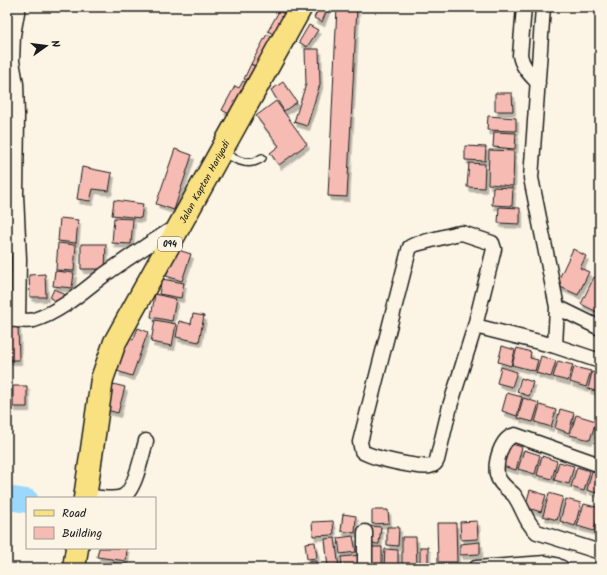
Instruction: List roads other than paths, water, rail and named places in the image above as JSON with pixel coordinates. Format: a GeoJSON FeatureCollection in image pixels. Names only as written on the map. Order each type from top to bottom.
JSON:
{"type":"FeatureCollection","features":[{"type":"Feature","properties":{"kind":"main road","name":"Jalan Kapten Hariyadi"},"geometry":{"type":"LineString","coordinates":[[89,497],[102,379],[107,361],[115,342],[222,152],[301,7]]}},
{"type":"Feature","properties":{"kind":"main road"},"geometry":{"type":"LineString","coordinates":[[74,568],[77,549]]}},
{"type":"Feature","properties":{"kind":"street"},"geometry":{"type":"LineString","coordinates":[[18,7],[13,35],[12,60],[16,84],[16,195],[19,259],[13,320],[34,320],[46,315],[61,307],[129,257],[168,232],[176,234]]}},
{"type":"Feature","properties":{"kind":"street"},"geometry":{"type":"LineString","coordinates":[[524,7],[520,55],[521,62],[538,83]]}},
{"type":"Feature","properties":{"kind":"street"},"geometry":{"type":"LineString","coordinates":[[543,7],[531,178],[557,307],[555,346]]}},
{"type":"Feature","properties":{"kind":"street"},"geometry":{"type":"LineString","coordinates":[[462,233],[492,243],[494,246],[475,326],[450,406],[436,463],[427,467],[390,461],[364,453],[360,442],[409,250],[413,245],[462,233]]}},
{"type":"Feature","properties":{"kind":"street"},"geometry":{"type":"LineString","coordinates":[[557,307],[600,328]]}},
{"type":"Feature","properties":{"kind":"street"},"geometry":{"type":"LineString","coordinates":[[475,326],[555,346],[600,361]]}},
{"type":"Feature","properties":{"kind":"street"},"geometry":{"type":"LineString","coordinates":[[600,465],[515,435],[510,436],[502,447],[497,464],[497,474],[500,482],[513,495],[527,520],[537,532],[600,552]]}},
{"type":"Feature","properties":{"kind":"street"},"geometry":{"type":"LineString","coordinates":[[119,497],[129,492],[146,441]]}},
{"type":"Feature","properties":{"kind":"street"},"geometry":{"type":"LineString","coordinates":[[365,532],[365,568]]}},
{"type":"Feature","properties":{"kind":"street"},"geometry":{"type":"LineString","coordinates":[[476,568],[546,563],[562,568]]}},
{"type":"Feature","properties":{"kind":"lane"},"geometry":{"type":"LineString","coordinates":[[222,152],[234,158],[248,162],[254,162],[262,158]]}},
{"type":"Feature","properties":{"kind":"waterway"},"geometry":{"type":"LineString","coordinates":[[7,498],[26,501]]}}]}
